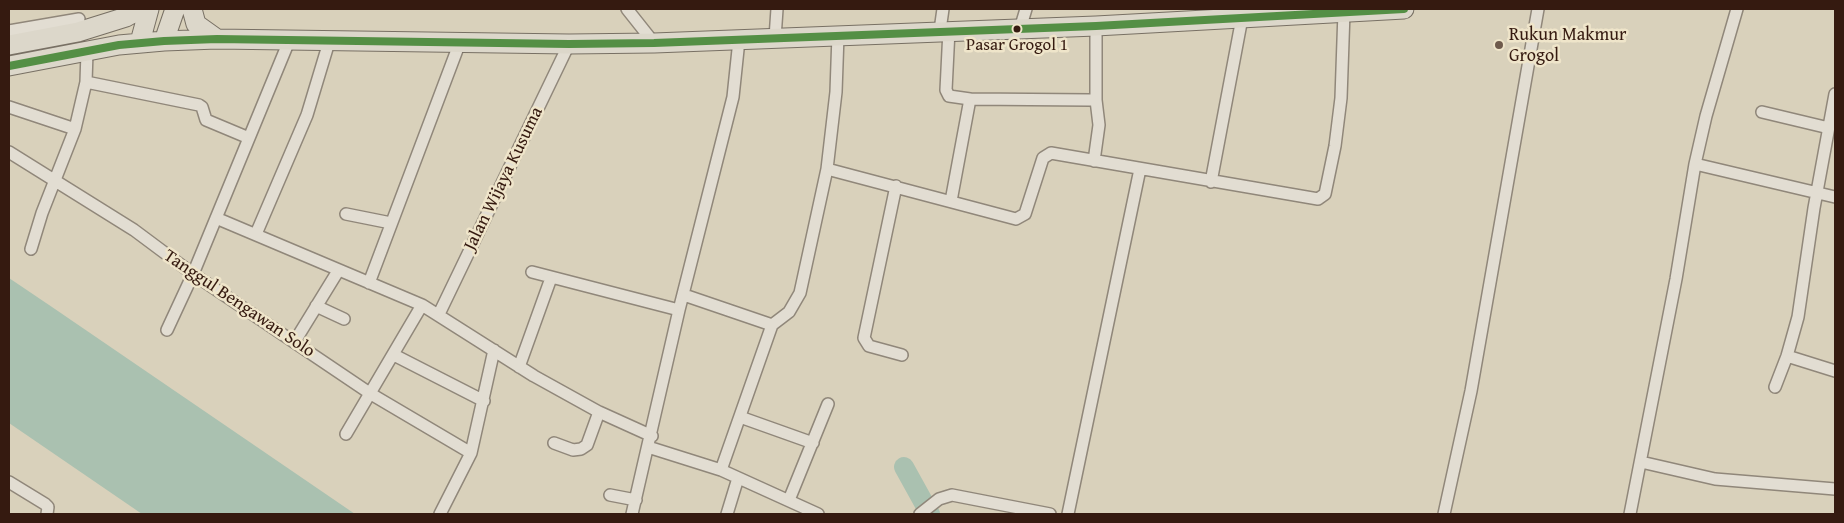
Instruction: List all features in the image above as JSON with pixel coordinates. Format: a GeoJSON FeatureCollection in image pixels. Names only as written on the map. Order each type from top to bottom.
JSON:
{"type":"FeatureCollection","features":[{"type":"Feature","properties":{"kind":"main road"},"geometry":{"type":"LineString","coordinates":[[9,45],[78,32],[126,18],[140,9]]}},
{"type":"Feature","properties":{"kind":"main road"},"geometry":{"type":"LineString","coordinates":[[140,42],[149,9]]}},
{"type":"Feature","properties":{"kind":"main road"},"geometry":{"type":"LineString","coordinates":[[164,41],[176,9]]}},
{"type":"Feature","properties":{"kind":"main road"},"geometry":{"type":"LineString","coordinates":[[192,9],[196,24],[217,39]]}},
{"type":"Feature","properties":{"kind":"main road"},"geometry":{"type":"LineString","coordinates":[[9,66],[140,42],[164,41],[217,39],[329,42],[654,43],[944,30],[1096,26],[1171,15],[1242,18],[1282,12],[1404,9]]}},
{"type":"Feature","properties":{"kind":"street"},"geometry":{"type":"LineString","coordinates":[[627,9],[654,43]]}},
{"type":"Feature","properties":{"kind":"street"},"geometry":{"type":"LineString","coordinates":[[775,38],[777,9]]}},
{"type":"Feature","properties":{"kind":"street"},"geometry":{"type":"LineString","coordinates":[[943,9],[947,94],[953,98],[1096,100]]}},
{"type":"Feature","properties":{"kind":"street"},"geometry":{"type":"LineString","coordinates":[[1020,28],[1026,9]]}},
{"type":"Feature","properties":{"kind":"street"},"geometry":{"type":"LineString","coordinates":[[1444,514],[1471,391],[1538,9]]}},
{"type":"Feature","properties":{"kind":"street"},"geometry":{"type":"LineString","coordinates":[[1630,514],[1676,279],[1695,164],[1706,116],[1737,9]]}},
{"type":"Feature","properties":{"kind":"street"},"geometry":{"type":"LineString","coordinates":[[827,169],[1016,219],[1022,218],[1025,214],[1043,158],[1047,153],[1318,199],[1325,194],[1335,146],[1341,98],[1336,11]]}},
{"type":"Feature","properties":{"kind":"street"},"geometry":{"type":"LineString","coordinates":[[1211,182],[1242,18]]}},
{"type":"Feature","properties":{"kind":"street"},"geometry":{"type":"LineString","coordinates":[[9,31],[79,19]]}},
{"type":"Feature","properties":{"kind":"street"},"geometry":{"type":"LineString","coordinates":[[1094,161],[1099,125],[1096,100],[1096,26]]}},
{"type":"Feature","properties":{"kind":"street"},"geometry":{"type":"LineString","coordinates":[[721,470],[776,322],[794,306],[800,293],[827,169],[836,92],[838,35]]}},
{"type":"Feature","properties":{"kind":"street"},"geometry":{"type":"LineString","coordinates":[[632,514],[679,310],[733,97],[739,40]]}},
{"type":"Feature","properties":{"kind":"street"},"geometry":{"type":"LineString","coordinates":[[167,330],[193,274],[289,41]]}},
{"type":"Feature","properties":{"kind":"street"},"geometry":{"type":"LineString","coordinates":[[256,234],[307,115],[329,42]]}},
{"type":"Feature","properties":{"kind":"street"},"geometry":{"type":"LineString","coordinates":[[369,282],[460,42]]}},
{"type":"Feature","properties":{"kind":"street","name":"Jalan Wijaya Kusuma"},"geometry":{"type":"LineString","coordinates":[[439,314],[569,44]]}},
{"type":"Feature","properties":{"kind":"street"},"geometry":{"type":"LineString","coordinates":[[31,249],[42,213],[75,129],[86,82],[87,52]]}},
{"type":"Feature","properties":{"kind":"street"},"geometry":{"type":"LineString","coordinates":[[86,82],[199,105],[202,107],[206,120],[249,138]]}},
{"type":"Feature","properties":{"kind":"street"},"geometry":{"type":"LineString","coordinates":[[1775,387],[1787,356],[1798,317],[1816,194],[1835,94]]}},
{"type":"Feature","properties":{"kind":"street"},"geometry":{"type":"LineString","coordinates":[[951,201],[970,99]]}},
{"type":"Feature","properties":{"kind":"street"},"geometry":{"type":"LineString","coordinates":[[9,107],[75,129]]}},
{"type":"Feature","properties":{"kind":"street"},"geometry":{"type":"LineString","coordinates":[[1762,112],[1829,128]]}},
{"type":"Feature","properties":{"kind":"street","name":"Tanggul Bengawan Solo"},"geometry":{"type":"LineString","coordinates":[[9,152],[134,230],[193,274],[371,394],[471,453]]}},
{"type":"Feature","properties":{"kind":"street"},"geometry":{"type":"LineString","coordinates":[[1695,164],[1835,197]]}},
{"type":"Feature","properties":{"kind":"street"},"geometry":{"type":"LineString","coordinates":[[1068,514],[1140,169]]}},
{"type":"Feature","properties":{"kind":"street"},"geometry":{"type":"LineString","coordinates":[[896,186],[864,338],[869,346],[902,355]]}},
{"type":"Feature","properties":{"kind":"street"},"geometry":{"type":"LineString","coordinates":[[346,214],[391,223]]}},
{"type":"Feature","properties":{"kind":"street"},"geometry":{"type":"LineString","coordinates":[[216,218],[422,305],[439,314],[519,367],[650,441],[789,500],[805,511],[818,514]]}},
{"type":"Feature","properties":{"kind":"street"},"geometry":{"type":"LineString","coordinates":[[294,341],[338,271]]}},
{"type":"Feature","properties":{"kind":"street"},"geometry":{"type":"LineString","coordinates":[[532,272],[679,310]]}},
{"type":"Feature","properties":{"kind":"street"},"geometry":{"type":"LineString","coordinates":[[519,367],[551,278]]}},
{"type":"Feature","properties":{"kind":"street"},"geometry":{"type":"LineString","coordinates":[[684,295],[776,322]]}},
{"type":"Feature","properties":{"kind":"street"},"geometry":{"type":"LineString","coordinates":[[346,434],[422,305]]}},
{"type":"Feature","properties":{"kind":"street"},"geometry":{"type":"LineString","coordinates":[[316,306],[344,319]]}},
{"type":"Feature","properties":{"kind":"street"},"geometry":{"type":"LineString","coordinates":[[440,514],[471,453],[484,402],[494,350]]}},
{"type":"Feature","properties":{"kind":"street"},"geometry":{"type":"LineString","coordinates":[[394,355],[484,402]]}},
{"type":"Feature","properties":{"kind":"street"},"geometry":{"type":"LineString","coordinates":[[1787,356],[1835,371]]}},
{"type":"Feature","properties":{"kind":"street"},"geometry":{"type":"LineString","coordinates":[[789,500],[828,404]]}},
{"type":"Feature","properties":{"kind":"street"},"geometry":{"type":"LineString","coordinates":[[554,444],[573,450],[582,449],[587,445],[600,412]]}},
{"type":"Feature","properties":{"kind":"street"},"geometry":{"type":"LineString","coordinates":[[740,417],[813,443]]}},
{"type":"Feature","properties":{"kind":"street"},"geometry":{"type":"LineString","coordinates":[[1641,462],[1715,479],[1835,489]]}},
{"type":"Feature","properties":{"kind":"street"},"geometry":{"type":"LineString","coordinates":[[727,514],[738,478]]}},
{"type":"Feature","properties":{"kind":"street"},"geometry":{"type":"LineString","coordinates":[[9,482],[45,504],[48,507],[47,514]]}},
{"type":"Feature","properties":{"kind":"street"},"geometry":{"type":"LineString","coordinates":[[610,495],[636,500]]}},
{"type":"Feature","properties":{"kind":"street"},"geometry":{"type":"LineString","coordinates":[[920,514],[939,499],[952,495],[1050,514]]}},
{"type":"Feature","properties":{"kind":"shaded area"},"geometry":{"type":"Polygon","coordinates":[[[9,278],[355,514],[142,514],[9,423],[9,278]]]}},
{"type":"Feature","properties":{"kind":"waterway"},"geometry":{"type":"LineString","coordinates":[[904,467],[930,514]]}},
{"type":"Feature","properties":{"kind":"transit line"},"geometry":{"type":"LineString","coordinates":[[9,66],[119,45],[164,41],[217,39],[569,44],[654,43],[1096,26],[1404,9]]}},
{"type":"Feature","properties":{"kind":"place","name":"Pasar Grogol 1"},"geometry":{"type":"Point","coordinates":[1017,29]}},
{"type":"Feature","properties":{"kind":"place","name":"Rukun Makmur Grogol"},"geometry":{"type":"Point","coordinates":[1499,45]}}]}
